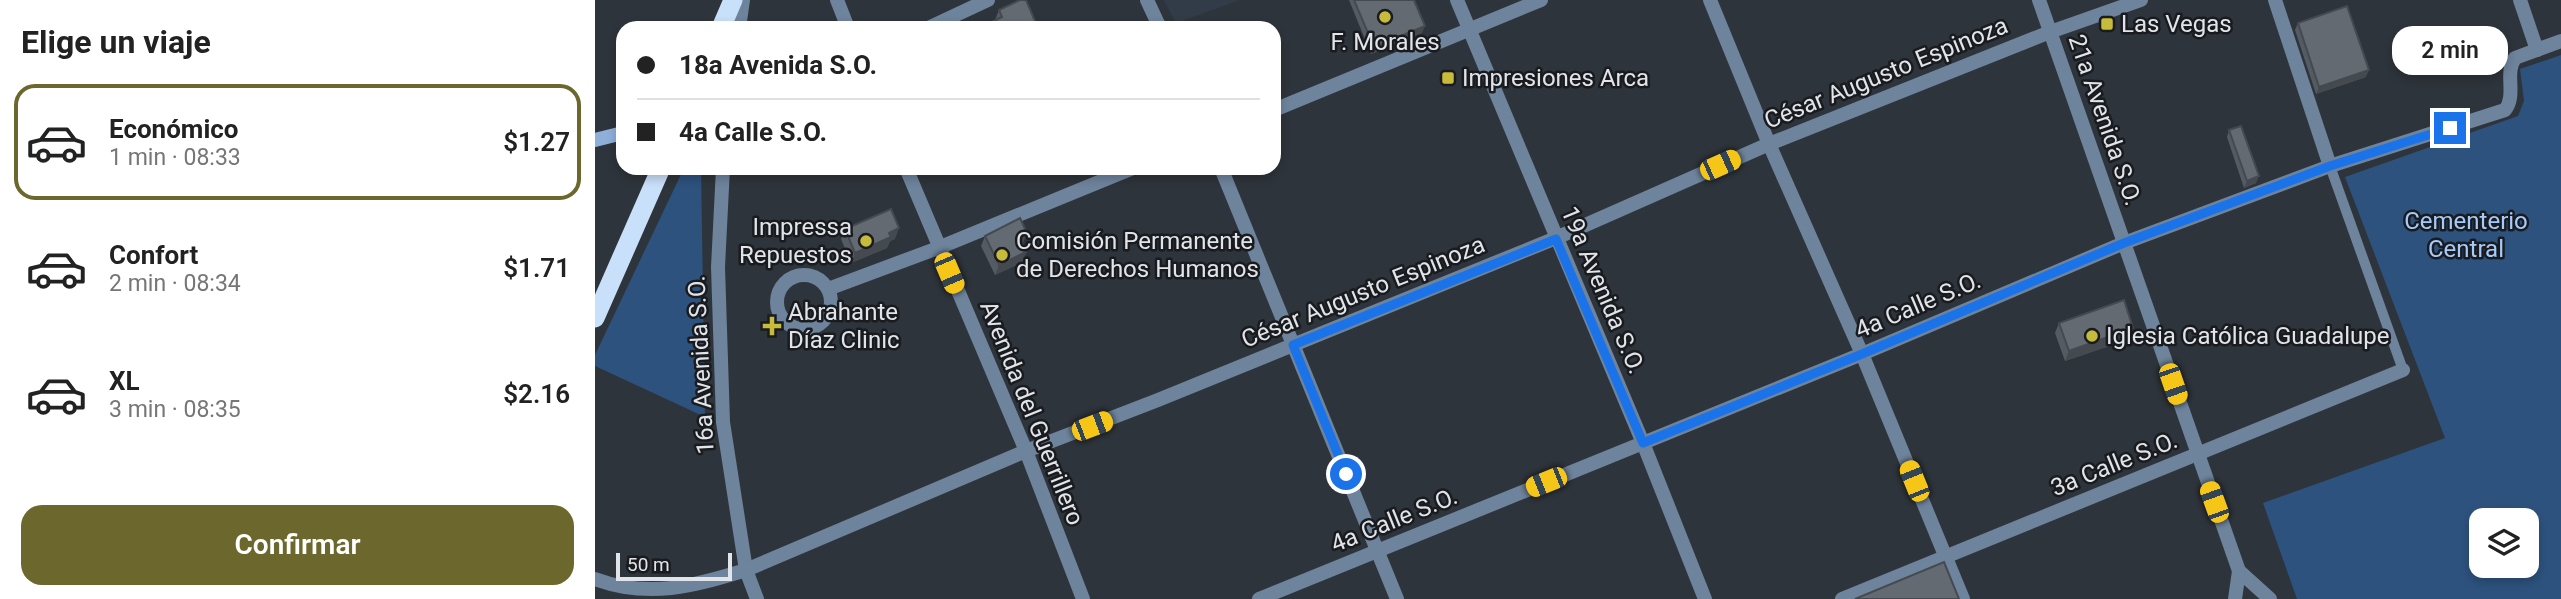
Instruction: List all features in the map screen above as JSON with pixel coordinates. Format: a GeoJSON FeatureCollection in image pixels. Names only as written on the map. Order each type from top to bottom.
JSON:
{"type":"FeatureCollection","features":[{"type":"Feature","properties":{"kind":"highway"},"geometry":{"type":"LineString","coordinates":[[724,21],[733,0]]}},
{"type":"Feature","properties":{"kind":"highway"},"geometry":{"type":"LineString","coordinates":[[595,318],[658,175]]}},
{"type":"Feature","properties":{"kind":"main road"},"geometry":{"type":"LineString","coordinates":[[595,140],[616,136]]}},
{"type":"Feature","properties":{"kind":"street"},"geometry":{"type":"LineString","coordinates":[[740,21],[743,0]]}},
{"type":"Feature","properties":{"kind":"street"},"geometry":{"type":"LineString","coordinates":[[837,0],[845,21]]}},
{"type":"Feature","properties":{"kind":"street"},"geometry":{"type":"LineString","coordinates":[[943,21],[988,0]]}},
{"type":"Feature","properties":{"kind":"street"},"geometry":{"type":"LineString","coordinates":[[1147,0],[1157,21]]}},
{"type":"Feature","properties":{"kind":"street","name":"19a Avenida S.O."},"geometry":{"type":"LineString","coordinates":[[1457,0],[1643,443],[1705,599]]}},
{"type":"Feature","properties":{"kind":"street"},"geometry":{"type":"LineString","coordinates":[[1281,107],[1541,0]]}},
{"type":"Feature","properties":{"kind":"street"},"geometry":{"type":"LineString","coordinates":[[1710,0],[1769,144],[1862,354],[1963,599]]}},
{"type":"Feature","properties":{"kind":"street","name":"21a Avenida S.O."},"geometry":{"type":"LineString","coordinates":[[2039,0],[2239,571],[2270,599]]}},
{"type":"Feature","properties":{"kind":"street","name":"César Augusto Espinoza"},"geometry":{"type":"LineString","coordinates":[[595,579],[622,587],[666,590],[746,570],[1026,451],[1556,239],[1769,144],[2050,32],[2141,0]]}},
{"type":"Feature","properties":{"kind":"street"},"geometry":{"type":"LineString","coordinates":[[2275,0],[2330,166],[2403,370]]}},
{"type":"Feature","properties":{"kind":"street"},"geometry":{"type":"LineString","coordinates":[[2520,0],[2537,50]]}},
{"type":"Feature","properties":{"kind":"street","name":"4a Calle S.O."},"geometry":{"type":"LineString","coordinates":[[1259,599],[1862,354],[2124,243],[2330,166],[2505,110],[2511,96],[2511,63],[2515,58],[2561,41]]}},
{"type":"Feature","properties":{"kind":"street","name":"16a Avenida S.O."},"geometry":{"type":"LineString","coordinates":[[723,175],[718,267],[723,422],[746,570],[757,599]]}},
{"type":"Feature","properties":{"kind":"street","name":"Avenida del Guerrillero"},"geometry":{"type":"LineString","coordinates":[[909,175],[1026,451],[1083,599]]}},
{"type":"Feature","properties":{"kind":"street"},"geometry":{"type":"LineString","coordinates":[[828,289],[938,248],[1116,175]]}},
{"type":"Feature","properties":{"kind":"street"},"geometry":{"type":"LineString","coordinates":[[1224,175],[1397,599]]}},
{"type":"Feature","properties":{"kind":"street","name":"3a Calle S.O."},"geometry":{"type":"LineString","coordinates":[[1842,599],[2403,370]]}},
{"type":"Feature","properties":{"kind":"street","name":"21a Avenida S.O."},"geometry":{"type":"LineString","coordinates":[[2235,599],[2239,571]]}},
{"type":"Feature","properties":{"kind":"shaded area"},"geometry":{"type":"Polygon","coordinates":[[[1164,0],[1240,0],[1182,21],[1175,21],[1164,0]]]}},
{"type":"Feature","properties":{"kind":"green space","name":"Cementerio Central"},"geometry":{"type":"Polygon","coordinates":[[[2561,55],[2561,599],[2297,599],[2263,503],[2445,438],[2345,177],[2518,116],[2524,101],[2520,69],[2561,55]]]}},
{"type":"Feature","properties":{"kind":"green space"},"geometry":{"type":"Polygon","coordinates":[[[681,175],[701,175],[705,417],[595,366],[595,355],[681,175]]]}},
{"type":"Feature","properties":{"kind":"building"},"geometry":{"type":"Polygon","coordinates":[[[1026,0],[1035,21],[994,21],[1002,17],[999,10],[1026,0]]]}},
{"type":"Feature","properties":{"kind":"building","name":"F. Morales"},"geometry":{"type":"Polygon","coordinates":[[[1354,0],[1414,0],[1425,26],[1374,47],[1354,0]]]}},
{"type":"Feature","properties":{"kind":"building"},"geometry":{"type":"Polygon","coordinates":[[[2347,6],[2369,70],[2319,87],[2298,23],[2347,6]]]}},
{"type":"Feature","properties":{"kind":"building"},"geometry":{"type":"Polygon","coordinates":[[[2241,126],[2259,176],[2247,181],[2229,130],[2241,126]]]}},
{"type":"Feature","properties":{"kind":"building"},"geometry":{"type":"Polygon","coordinates":[[[891,209],[899,228],[889,233],[891,237],[855,253],[845,229],[891,209]]]}},
{"type":"Feature","properties":{"kind":"building","name":"Comisión Permanente de Derechos Humanos"},"geometry":{"type":"Polygon","coordinates":[[[1020,218],[1027,233],[1019,236],[1026,252],[999,265],[985,236],[1020,218]]]}},
{"type":"Feature","properties":{"kind":"building","name":"Iglesia Católica Guadalupe"},"geometry":{"type":"Polygon","coordinates":[[[2124,300],[2133,328],[2069,351],[2059,323],[2124,300]]]}},
{"type":"Feature","properties":{"kind":"building"},"geometry":{"type":"Polygon","coordinates":[[[1944,562],[1959,599],[1855,599],[1944,562]]]}},
{"type":"Feature","properties":{"kind":"place","name":"F. Morales"},"geometry":{"type":"Point","coordinates":[1385,17]}},
{"type":"Feature","properties":{"kind":"place","name":"Las Vegas"},"geometry":{"type":"Point","coordinates":[2107,24]}},
{"type":"Feature","properties":{"kind":"place","name":"Impresiones Arca"},"geometry":{"type":"Point","coordinates":[1448,78]}},
{"type":"Feature","properties":{"kind":"place","name":"Impressa Repuestos"},"geometry":{"type":"Point","coordinates":[866,241]}},
{"type":"Feature","properties":{"kind":"place","name":"Comisión Permanente de Derechos Humanos"},"geometry":{"type":"Point","coordinates":[1002,255]}},
{"type":"Feature","properties":{"kind":"place","name":"Abrahante Díaz Clinic"},"geometry":{"type":"Point","coordinates":[772,326]}},
{"type":"Feature","properties":{"kind":"place","name":"Iglesia Católica Guadalupe"},"geometry":{"type":"Point","coordinates":[2092,336]}},
{"type":"Feature","properties":{"kind":"route"},"geometry":{"type":"LineString","coordinates":[[1346,474],[1293,345],[1556,239],[1643,443],[2124,243],[2330,166],[2450,128]]}}]}
